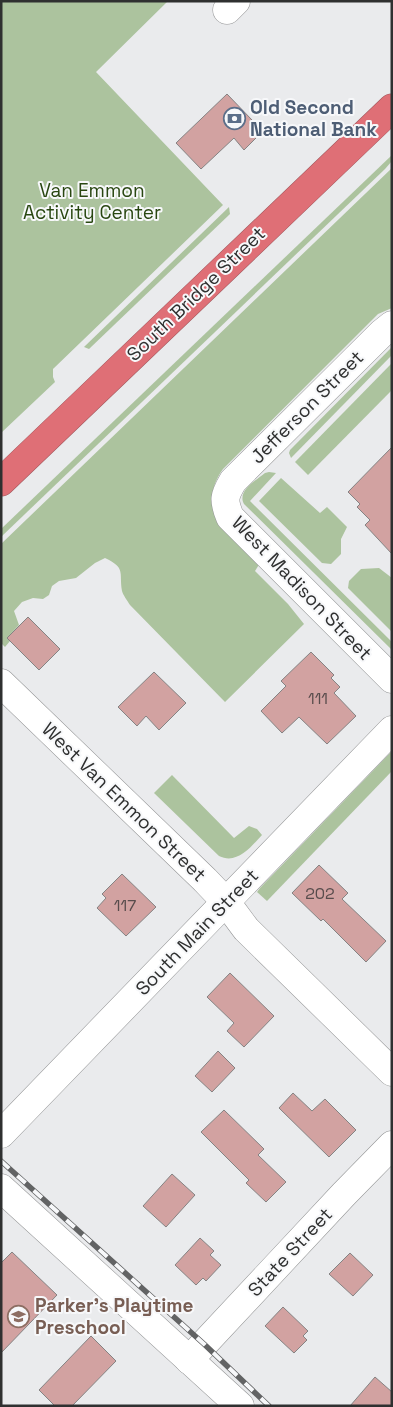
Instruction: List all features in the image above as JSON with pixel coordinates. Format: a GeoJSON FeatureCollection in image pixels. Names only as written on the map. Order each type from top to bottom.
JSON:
{"type":"FeatureCollection","features":[{"type":"Feature","properties":{"kind":"highway","name":"South Bridge Street"},"geometry":{"type":"LineString","coordinates":[[1,482],[392,108]]}},
{"type":"Feature","properties":{"kind":"street","name":"Jefferson Street"},"geometry":{"type":"LineString","coordinates":[[226,492],[233,481],[382,333],[392,326]]}},
{"type":"Feature","properties":{"kind":"street","name":"West Madison Street"},"geometry":{"type":"LineString","coordinates":[[226,492],[224,503],[230,517],[392,680]]}},
{"type":"Feature","properties":{"kind":"street","name":"West Van Emmon Street"},"geometry":{"type":"LineString","coordinates":[[1,683],[226,902],[246,929],[392,1072]]}},
{"type":"Feature","properties":{"kind":"street","name":"South Main Street"},"geometry":{"type":"LineString","coordinates":[[1,1134],[392,730]]}},
{"type":"Feature","properties":{"kind":"street","name":"State Street"},"geometry":{"type":"LineString","coordinates":[[189,1360],[392,1145]]}},
{"type":"Feature","properties":{"kind":"street"},"geometry":{"type":"LineString","coordinates":[[1,1188],[240,1406]]}},
{"type":"Feature","properties":{"kind":"green space","name":"Van Emmon Activity Center"},"geometry":{"type":"Polygon","coordinates":[[[1,1],[168,1],[96,72],[223,205],[53,369],[55,382],[1,433],[1,1]]]}},
{"type":"Feature","properties":{"kind":"green space"},"geometry":{"type":"Polygon","coordinates":[[[392,155],[392,161],[385,169],[1,537],[1,529],[392,155]]]}},
{"type":"Feature","properties":{"kind":"green space"},"geometry":{"type":"Polygon","coordinates":[[[392,168],[392,308],[378,314],[223,469],[213,489],[212,503],[260,563],[255,571],[288,604],[304,624],[225,702],[130,605],[122,591],[119,568],[105,558],[95,563],[76,578],[59,581],[52,586],[49,595],[43,599],[33,598],[22,602],[14,611],[19,625],[7,638],[10,641],[5,647],[1,643],[1,544],[392,168]]]}},
{"type":"Feature","properties":{"kind":"green space"},"geometry":{"type":"Polygon","coordinates":[[[229,207],[230,214],[89,349],[84,347],[229,207]]]}},
{"type":"Feature","properties":{"kind":"green space"},"geometry":{"type":"Polygon","coordinates":[[[392,347],[392,355],[291,458],[290,450],[392,347]]]}},
{"type":"Feature","properties":{"kind":"green space"},"geometry":{"type":"Polygon","coordinates":[[[392,363],[392,390],[308,475],[295,462],[392,363]]]}},
{"type":"Feature","properties":{"kind":"green space"},"geometry":{"type":"Polygon","coordinates":[[[265,473],[276,473],[250,501],[392,642],[392,650],[244,504],[242,499],[248,487],[265,473]]]}},
{"type":"Feature","properties":{"kind":"green space"},"geometry":{"type":"Polygon","coordinates":[[[281,478],[320,513],[327,507],[347,527],[341,539],[341,554],[331,564],[322,563],[259,501],[281,478]]]}},
{"type":"Feature","properties":{"kind":"green space"},"geometry":{"type":"Polygon","coordinates":[[[379,568],[392,578],[392,632],[348,588],[349,581],[361,569],[379,568]]]}},
{"type":"Feature","properties":{"kind":"green space"},"geometry":{"type":"Polygon","coordinates":[[[392,751],[392,771],[267,901],[257,892],[260,888],[392,751]]]}},
{"type":"Feature","properties":{"kind":"green space"},"geometry":{"type":"Polygon","coordinates":[[[172,775],[234,838],[249,826],[257,829],[262,835],[238,856],[226,858],[219,856],[154,793],[172,775]]]}},
{"type":"Feature","properties":{"kind":"building"},"geometry":{"type":"Polygon","coordinates":[[[227,94],[252,120],[249,123],[260,134],[244,150],[234,138],[201,169],[176,143],[227,94]]]}},
{"type":"Feature","properties":{"kind":"building"},"geometry":{"type":"Polygon","coordinates":[[[392,447],[392,554],[365,525],[370,520],[357,507],[360,504],[348,492],[392,447]]]}},
{"type":"Feature","properties":{"kind":"building"},"geometry":{"type":"Polygon","coordinates":[[[28,617],[60,649],[39,670],[7,638],[28,617]]]}},
{"type":"Feature","properties":{"kind":"building"},"geometry":{"type":"Polygon","coordinates":[[[311,652],[334,675],[331,678],[340,687],[334,693],[356,716],[327,744],[299,717],[282,733],[261,711],[286,686],[281,681],[311,652]]]}},
{"type":"Feature","properties":{"kind":"building"},"geometry":{"type":"Polygon","coordinates":[[[154,672],[186,703],[159,730],[146,716],[137,726],[118,707],[154,672]]]}},
{"type":"Feature","properties":{"kind":"building"},"geometry":{"type":"Polygon","coordinates":[[[319,865],[348,893],[342,899],[386,941],[366,962],[323,919],[321,921],[292,893],[319,865]]]}},
{"type":"Feature","properties":{"kind":"building"},"geometry":{"type":"Polygon","coordinates":[[[122,874],[156,907],[126,936],[97,908],[106,898],[102,894],[122,874]]]}},
{"type":"Feature","properties":{"kind":"building"},"geometry":{"type":"Polygon","coordinates":[[[230,973],[274,1016],[244,1047],[227,1031],[234,1023],[207,997],[230,973]]]}},
{"type":"Feature","properties":{"kind":"building"},"geometry":{"type":"Polygon","coordinates":[[[218,1051],[235,1068],[212,1092],[195,1076],[218,1051]]]}},
{"type":"Feature","properties":{"kind":"building"},"geometry":{"type":"Polygon","coordinates":[[[293,1093],[312,1111],[325,1099],[356,1130],[329,1157],[279,1108],[293,1093]]]}},
{"type":"Feature","properties":{"kind":"building"},"geometry":{"type":"Polygon","coordinates":[[[224,1110],[264,1149],[258,1155],[286,1182],[266,1202],[246,1183],[249,1180],[201,1132],[224,1110]]]}},
{"type":"Feature","properties":{"kind":"building"},"geometry":{"type":"Polygon","coordinates":[[[172,1174],[195,1195],[166,1227],[143,1206],[172,1174]]]}},
{"type":"Feature","properties":{"kind":"building"},"geometry":{"type":"Polygon","coordinates":[[[200,1238],[214,1251],[210,1255],[221,1265],[206,1281],[203,1278],[196,1285],[175,1265],[200,1238]]]}},
{"type":"Feature","properties":{"kind":"building","name":"Parker's Playtime Preschool"},"geometry":{"type":"Polygon","coordinates":[[[12,1252],[57,1295],[1,1353],[1,1263],[12,1252]]]}},
{"type":"Feature","properties":{"kind":"building"},"geometry":{"type":"Polygon","coordinates":[[[350,1253],[373,1275],[353,1296],[329,1274],[350,1253]]]}},
{"type":"Feature","properties":{"kind":"building"},"geometry":{"type":"Polygon","coordinates":[[[283,1307],[308,1331],[303,1336],[307,1340],[294,1353],[265,1326],[283,1307]]]}},
{"type":"Feature","properties":{"kind":"building"},"geometry":{"type":"Polygon","coordinates":[[[91,1336],[116,1361],[72,1406],[55,1406],[39,1390],[91,1336]]]}},
{"type":"Feature","properties":{"kind":"building"},"geometry":{"type":"Polygon","coordinates":[[[375,1377],[392,1392],[392,1406],[350,1406],[375,1377]]]}},
{"type":"Feature","properties":{"kind":"railway"},"geometry":{"type":"LineString","coordinates":[[1,1161],[204,1344],[269,1406]]}},
{"type":"Feature","properties":{"kind":"place","name":"Old Second National Bank"},"geometry":{"type":"Point","coordinates":[234,118]}},
{"type":"Feature","properties":{"kind":"place","name":"Parker's Playtime Preschool"},"geometry":{"type":"Point","coordinates":[19,1316]}}]}
